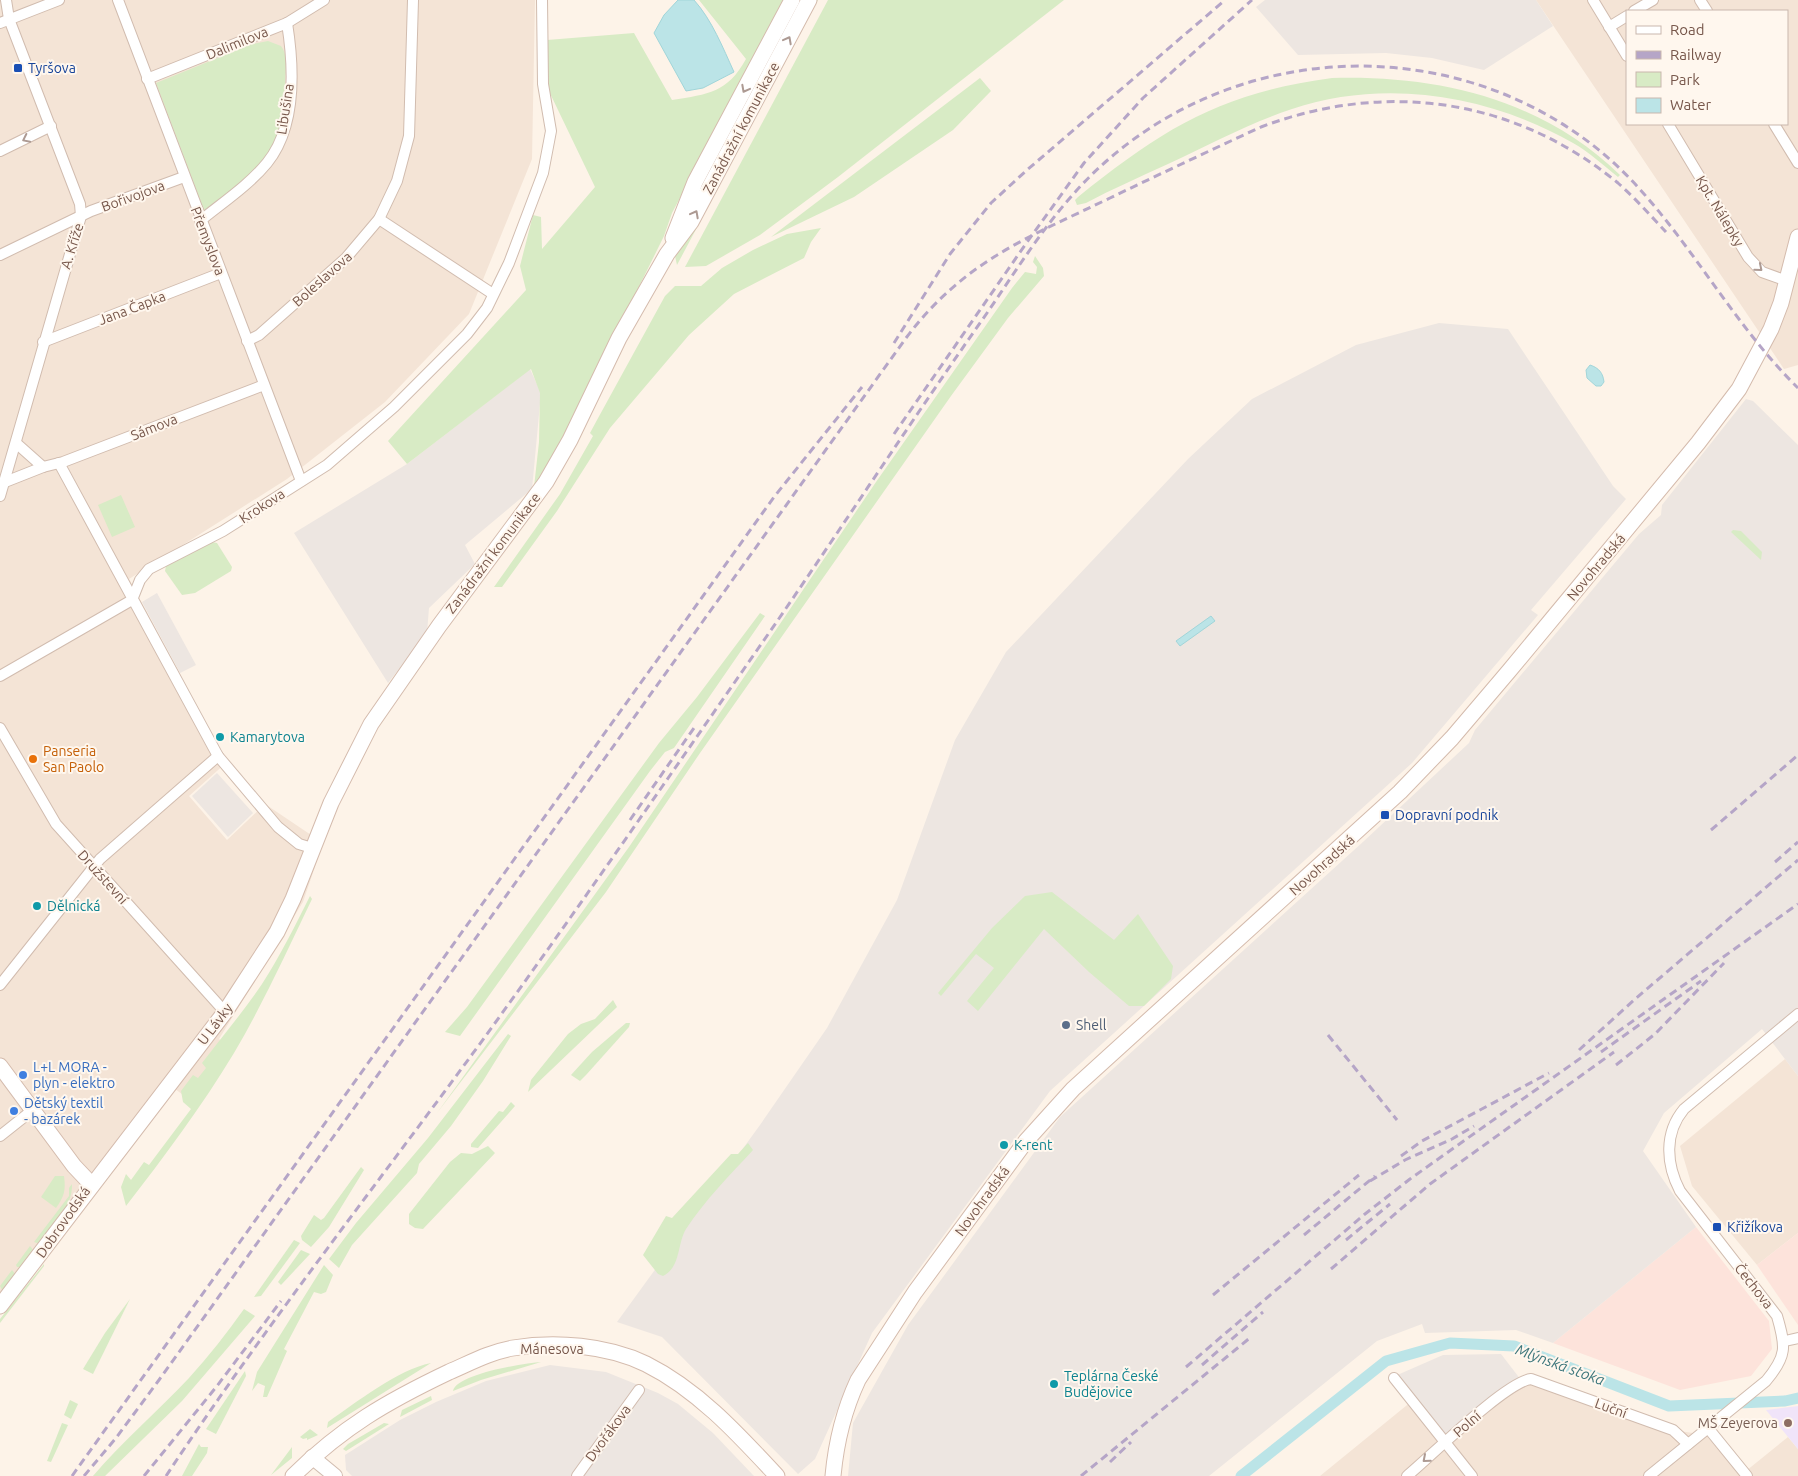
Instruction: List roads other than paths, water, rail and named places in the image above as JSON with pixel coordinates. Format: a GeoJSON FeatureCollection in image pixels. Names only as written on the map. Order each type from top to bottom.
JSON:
{"type":"FeatureCollection","features":[{"type":"Feature","properties":{"kind":"main road","name":"Zanádražní komunikace"},"geometry":{"type":"LineString","coordinates":[[667,254],[695,182],[792,0]]}},
{"type":"Feature","properties":{"kind":"main road","name":"Zanádražní komunikace"},"geometry":{"type":"LineString","coordinates":[[312,848],[357,750],[376,717],[439,626],[546,482],[570,440],[619,338],[667,254],[690,222],[809,0]]}},
{"type":"Feature","properties":{"kind":"main road","name":"Novohradská"},"geometry":{"type":"LineString","coordinates":[[831,1474],[845,1414],[858,1380],[915,1292],[1026,1141],[1073,1089],[1357,834],[1452,738],[1717,420],[1762,349],[1781,303],[1797,246]]}},
{"type":"Feature","properties":{"kind":"main road","name":"U Lávky"},"geometry":{"type":"LineString","coordinates":[[92,1185],[225,1012],[277,932],[293,899],[312,848]]}},
{"type":"Feature","properties":{"kind":"main road","name":"Dobrovodská"},"geometry":{"type":"LineString","coordinates":[[0,1066],[34,1109],[74,1166],[92,1185],[0,1306]]}},
{"type":"Feature","properties":{"kind":"main road","name":"Mánesova"},"geometry":{"type":"LineString","coordinates":[[293,1476],[312,1457],[353,1424],[404,1393],[487,1355],[513,1348],[566,1346],[609,1351],[645,1364],[681,1384],[714,1411],[777,1476]]}},
{"type":"Feature","properties":{"kind":"street","name":"A. Kříže"},"geometry":{"type":"LineString","coordinates":[[0,496],[81,216],[80,204],[51,126],[5,21],[6,0]]}},
{"type":"Feature","properties":{"kind":"street"},"geometry":{"type":"LineString","coordinates":[[5,21],[60,0]]}},
{"type":"Feature","properties":{"kind":"street","name":"Přemyslova"},"geometry":{"type":"LineString","coordinates":[[118,0],[220,274],[301,480]]}},
{"type":"Feature","properties":{"kind":"street","name":"Dalimilova"},"geometry":{"type":"LineString","coordinates":[[147,79],[288,23],[324,0]]}},
{"type":"Feature","properties":{"kind":"street","name":"Boleslavova"},"geometry":{"type":"LineString","coordinates":[[247,341],[259,335],[346,258],[379,219],[397,180],[409,136],[412,0]]}},
{"type":"Feature","properties":{"kind":"street","name":"Krokova"},"geometry":{"type":"LineString","coordinates":[[132,600],[140,580],[149,569],[223,531],[327,465],[400,401],[467,334],[487,308],[510,263],[543,173],[551,131],[543,84],[542,0]]}},
{"type":"Feature","properties":{"kind":"street"},"geometry":{"type":"LineString","coordinates":[[1593,0],[1626,54]]}},
{"type":"Feature","properties":{"kind":"street"},"geometry":{"type":"LineString","coordinates":[[1636,10],[1653,0]]}},
{"type":"Feature","properties":{"kind":"street"},"geometry":{"type":"LineString","coordinates":[[1609,27],[1626,17]]}},
{"type":"Feature","properties":{"kind":"street","name":"Libušina"},"geometry":{"type":"LineString","coordinates":[[200,221],[262,169],[281,140],[287,119],[290,85],[291,50],[288,23]]}},
{"type":"Feature","properties":{"kind":"street","name":"Kpt. Nálepky"},"geometry":{"type":"LineString","coordinates":[[1669,125],[1748,258],[1762,272],[1787,280]]}},
{"type":"Feature","properties":{"kind":"street"},"geometry":{"type":"LineString","coordinates":[[1775,125],[1798,162]]}},
{"type":"Feature","properties":{"kind":"street"},"geometry":{"type":"LineString","coordinates":[[0,151],[51,126]]}},
{"type":"Feature","properties":{"kind":"street","name":"Bořivojova"},"geometry":{"type":"LineString","coordinates":[[0,256],[81,216],[184,177]]}},
{"type":"Feature","properties":{"kind":"street"},"geometry":{"type":"LineString","coordinates":[[379,219],[493,294]]}},
{"type":"Feature","properties":{"kind":"street","name":"Jana Čapka"},"geometry":{"type":"LineString","coordinates":[[43,342],[220,274]]}},
{"type":"Feature","properties":{"kind":"street","name":"Sámova"},"geometry":{"type":"LineString","coordinates":[[5,482],[264,385]]}},
{"type":"Feature","properties":{"kind":"street"},"geometry":{"type":"LineString","coordinates":[[16,442],[43,467]]}},
{"type":"Feature","properties":{"kind":"street"},"geometry":{"type":"LineString","coordinates":[[59,463],[218,756],[278,827],[299,844],[312,848]]}},
{"type":"Feature","properties":{"kind":"street"},"geometry":{"type":"LineString","coordinates":[[0,676],[132,600]]}},
{"type":"Feature","properties":{"kind":"street","name":"Družstevní"},"geometry":{"type":"LineString","coordinates":[[0,728],[56,824],[225,1012]]}},
{"type":"Feature","properties":{"kind":"street"},"geometry":{"type":"LineString","coordinates":[[0,985],[106,854],[218,756]]}},
{"type":"Feature","properties":{"kind":"street","name":"Čechova"},"geometry":{"type":"LineString","coordinates":[[1785,1341],[1777,1316],[1675,1182],[1670,1158],[1670,1136],[1673,1126],[1684,1109],[1798,1014]]}},
{"type":"Feature","properties":{"kind":"street"},"geometry":{"type":"LineString","coordinates":[[0,1136],[34,1109]]}},
{"type":"Feature","properties":{"kind":"street"},"geometry":{"type":"LineString","coordinates":[[1649,1476],[1750,1394],[1780,1365],[1785,1341],[1798,1338]]}},
{"type":"Feature","properties":{"kind":"street"},"geometry":{"type":"LineString","coordinates":[[1394,1378],[1472,1476]]}},
{"type":"Feature","properties":{"kind":"street","name":"Polní"},"geometry":{"type":"LineString","coordinates":[[1407,1476],[1498,1397],[1521,1380],[1531,1378]]}},
{"type":"Feature","properties":{"kind":"street","name":"Luční"},"geometry":{"type":"LineString","coordinates":[[1531,1378],[1673,1430],[1688,1444]]}},
{"type":"Feature","properties":{"kind":"street","name":"Dvořákova"},"geometry":{"type":"LineString","coordinates":[[577,1476],[639,1390]]}},
{"type":"Feature","properties":{"kind":"street"},"geometry":{"type":"LineString","coordinates":[[1708,1428],[1747,1476]]}},
{"type":"Feature","properties":{"kind":"street"},"geometry":{"type":"LineString","coordinates":[[312,1457],[335,1476]]}},
{"type":"Feature","properties":{"kind":"water"},"geometry":{"type":"Polygon","coordinates":[[[678,0],[694,0],[717,34],[734,72],[703,88],[686,91],[654,33],[664,15],[678,0]]]}},
{"type":"Feature","properties":{"kind":"water"},"geometry":{"type":"Polygon","coordinates":[[[1590,365],[1602,373],[1604,382],[1601,386],[1596,386],[1587,378],[1586,370],[1590,365]]]}},
{"type":"Feature","properties":{"kind":"water"},"geometry":{"type":"Polygon","coordinates":[[[1211,616],[1215,621],[1180,646],[1176,641],[1211,616]]]}},
{"type":"Feature","properties":{"kind":"waterway","name":"Mlýnská stoka"},"geometry":{"type":"LineString","coordinates":[[1241,1476],[1386,1361],[1450,1343],[1514,1346],[1669,1406],[1785,1401],[1798,1398]]}},
{"type":"Feature","properties":{"kind":"railway"},"geometry":{"type":"LineString","coordinates":[[894,343],[950,254],[991,203],[1225,0]]}},
{"type":"Feature","properties":{"kind":"railway"},"geometry":{"type":"LineString","coordinates":[[894,434],[1084,163],[1143,98],[1252,0]]}},
{"type":"Feature","properties":{"kind":"railway"},"geometry":{"type":"LineString","coordinates":[[166,1476],[241,1366],[479,1045],[592,886],[778,620],[1043,231],[1074,193],[1092,175],[1110,158],[1143,133],[1179,111],[1216,94],[1256,80],[1296,71],[1338,67],[1379,67],[1421,71],[1451,77],[1510,97],[1538,110],[1590,143],[1636,185],[1677,235],[1755,340],[1798,388]]}},
{"type":"Feature","properties":{"kind":"railway"},"geometry":{"type":"LineString","coordinates":[[84,1476],[116,1438],[159,1380],[906,338],[928,312],[974,270],[1051,226],[1261,127],[1308,112],[1355,104],[1401,102],[1447,106],[1492,116],[1536,132],[1578,154],[1618,183],[1666,232]]}},
{"type":"Feature","properties":{"kind":"railway"},"geometry":{"type":"LineString","coordinates":[[72,1476],[774,497],[862,387]]}},
{"type":"Feature","properties":{"kind":"railway"},"geometry":{"type":"LineString","coordinates":[[630,820],[696,725]]}},
{"type":"Feature","properties":{"kind":"railway"},"geometry":{"type":"LineString","coordinates":[[1711,830],[1798,755]]}},
{"type":"Feature","properties":{"kind":"railway"},"geometry":{"type":"LineString","coordinates":[[1775,862],[1798,842]]}},
{"type":"Feature","properties":{"kind":"railway"},"geometry":{"type":"LineString","coordinates":[[1579,1050],[1634,1000],[1798,860]]}},
{"type":"Feature","properties":{"kind":"railway"},"geometry":{"type":"LineString","coordinates":[[1186,1367],[1365,1214],[1410,1179],[1798,904]]}},
{"type":"Feature","properties":{"kind":"railway"},"geometry":{"type":"LineString","coordinates":[[1616,1065],[1655,1034],[1724,963]]}},
{"type":"Feature","properties":{"kind":"railway"},"geometry":{"type":"LineString","coordinates":[[1601,1052],[1701,981]]}},
{"type":"Feature","properties":{"kind":"railway"},"geometry":{"type":"LineString","coordinates":[[1328,1035],[1397,1120]]}},
{"type":"Feature","properties":{"kind":"railway"},"geometry":{"type":"LineString","coordinates":[[1331,1269],[1430,1184],[1614,1052]]}},
{"type":"Feature","properties":{"kind":"railway"},"geometry":{"type":"LineString","coordinates":[[1401,1156],[1422,1141],[1549,1073]]}},
{"type":"Feature","properties":{"kind":"railway"},"geometry":{"type":"LineString","coordinates":[[1370,1181],[1405,1160],[1452,1139],[1474,1126]]}},
{"type":"Feature","properties":{"kind":"railway"},"geometry":{"type":"LineString","coordinates":[[1213,1295],[1359,1175]]}},
{"type":"Feature","properties":{"kind":"railway"},"geometry":{"type":"LineString","coordinates":[[1304,1235],[1375,1176]]}},
{"type":"Feature","properties":{"kind":"railway"},"geometry":{"type":"LineString","coordinates":[[1346,1240],[1390,1204]]}},
{"type":"Feature","properties":{"kind":"railway"},"geometry":{"type":"LineString","coordinates":[[144,1476],[217,1386],[281,1301]]}},
{"type":"Feature","properties":{"kind":"railway"},"geometry":{"type":"LineString","coordinates":[[1202,1365],[1263,1312]]}},
{"type":"Feature","properties":{"kind":"railway"},"geometry":{"type":"LineString","coordinates":[[1081,1476],[1251,1337]]}},
{"type":"Feature","properties":{"kind":"railway"},"geometry":{"type":"LineString","coordinates":[[1110,1462],[1131,1442]]}},
{"type":"Feature","properties":{"kind":"place","name":"Tyršova"},"geometry":{"type":"Point","coordinates":[18,68]}},
{"type":"Feature","properties":{"kind":"place","name":"Kamarytova"},"geometry":{"type":"Point","coordinates":[220,737]}},
{"type":"Feature","properties":{"kind":"place","name":"Panseria San Paolo"},"geometry":{"type":"Point","coordinates":[33,759]}},
{"type":"Feature","properties":{"kind":"place","name":"Dopravní podnik"},"geometry":{"type":"Point","coordinates":[1385,815]}},
{"type":"Feature","properties":{"kind":"place","name":"Dělnická"},"geometry":{"type":"Point","coordinates":[37,906]}},
{"type":"Feature","properties":{"kind":"place","name":"Shell"},"geometry":{"type":"Point","coordinates":[1066,1025]}},
{"type":"Feature","properties":{"kind":"place","name":"L+L MORA - plyn - elektro"},"geometry":{"type":"Point","coordinates":[23,1075]}},
{"type":"Feature","properties":{"kind":"place","name":"Dětský textil - bazárek"},"geometry":{"type":"Point","coordinates":[14,1111]}},
{"type":"Feature","properties":{"kind":"place","name":"K-rent"},"geometry":{"type":"Point","coordinates":[1004,1145]}},
{"type":"Feature","properties":{"kind":"place","name":"Křižíkova"},"geometry":{"type":"Point","coordinates":[1717,1227]}},
{"type":"Feature","properties":{"kind":"place","name":"Teplárna České Budějovice"},"geometry":{"type":"Point","coordinates":[1054,1384]}},
{"type":"Feature","properties":{"kind":"place","name":"MŠ Zeyerova"},"geometry":{"type":"Point","coordinates":[1788,1423]}}]}
